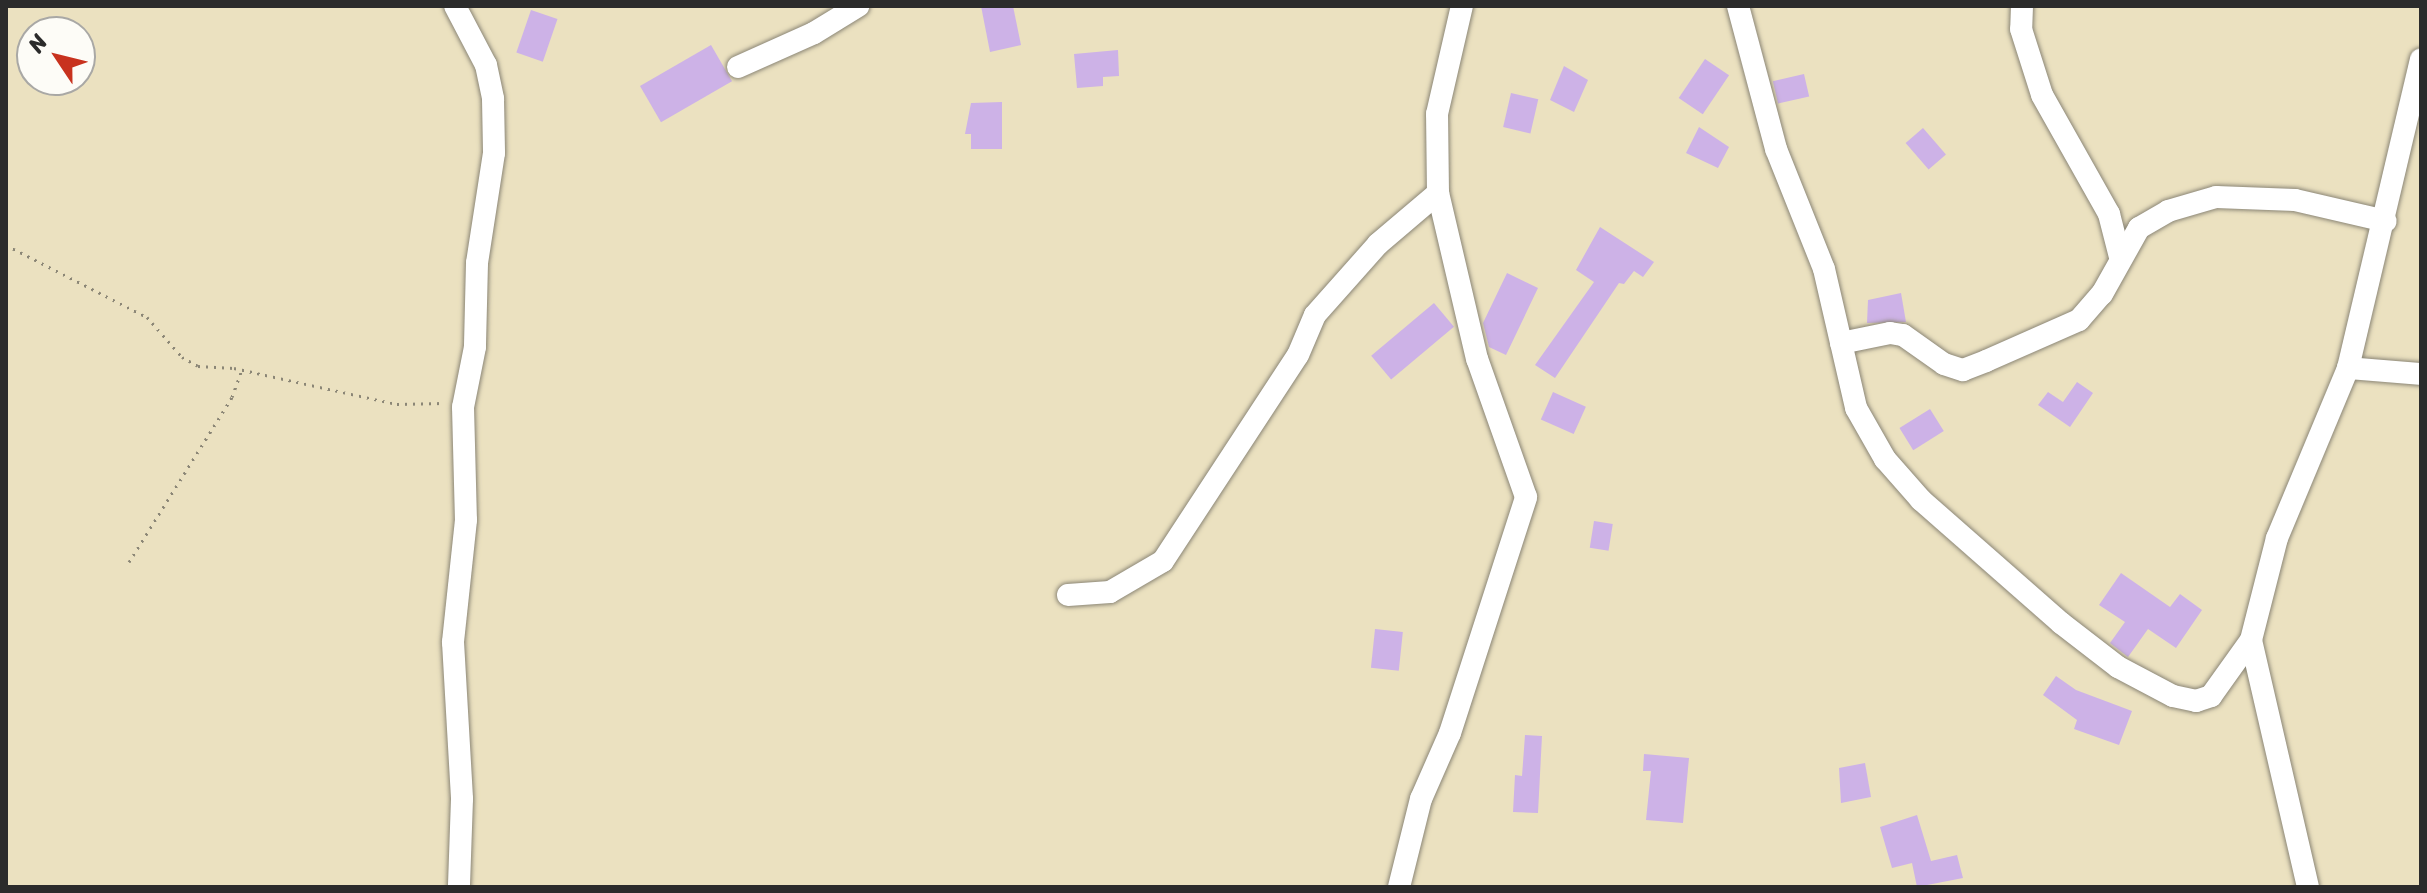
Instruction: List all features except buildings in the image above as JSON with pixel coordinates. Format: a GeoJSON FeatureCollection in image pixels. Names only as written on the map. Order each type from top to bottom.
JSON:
{"type":"FeatureCollection","features":[{"type":"Feature","properties":{"kind":"street"},"geometry":{"type":"LineString","coordinates":[[455,6],[486,65],[493,99],[494,153],[477,263],[475,347],[464,400],[466,520],[453,642],[462,799],[459,887]]}},
{"type":"Feature","properties":{"kind":"street"},"geometry":{"type":"LineString","coordinates":[[738,67],[814,33],[858,6]]}},
{"type":"Feature","properties":{"kind":"street"},"geometry":{"type":"LineString","coordinates":[[1399,887],[1421,799],[1450,733],[1508,566],[1526,497],[1477,359],[1438,193],[1437,114],[1462,6]]}},
{"type":"Feature","properties":{"kind":"street"},"geometry":{"type":"LineString","coordinates":[[1738,6],[1776,149],[1824,269],[1856,408],[1885,459],[1966,541],[2118,667],[2173,696],[2196,701],[2211,696],[2228,678],[2251,640],[2277,538],[2348,368],[2386,221],[2421,60]]}},
{"type":"Feature","properties":{"kind":"street"},"geometry":{"type":"LineString","coordinates":[[2022,6],[2021,29],[2042,95],[2109,214],[2120,257]]}},
{"type":"Feature","properties":{"kind":"street"},"geometry":{"type":"LineString","coordinates":[[1068,595],[1110,592],[1163,561],[1298,355],[1315,315],[1378,244],[1438,193]]}},
{"type":"Feature","properties":{"kind":"street"},"geometry":{"type":"LineString","coordinates":[[1841,343],[1903,335],[1944,364],[1963,370],[2079,320],[2102,294],[2139,228],[2168,211],[2216,197],[2295,200],[2386,221]]}},
{"type":"Feature","properties":{"kind":"street"},"geometry":{"type":"LineString","coordinates":[[2348,368],[2421,374]]}},
{"type":"Feature","properties":{"kind":"street"},"geometry":{"type":"LineString","coordinates":[[2251,640],[2308,887]]}},
{"type":"Feature","properties":{"kind":"path"},"geometry":{"type":"LineString","coordinates":[[6,245],[147,317],[189,362],[242,370],[397,404],[464,400]]}},
{"type":"Feature","properties":{"kind":"path"},"geometry":{"type":"LineString","coordinates":[[129,562],[232,397],[242,370]]}}]}
